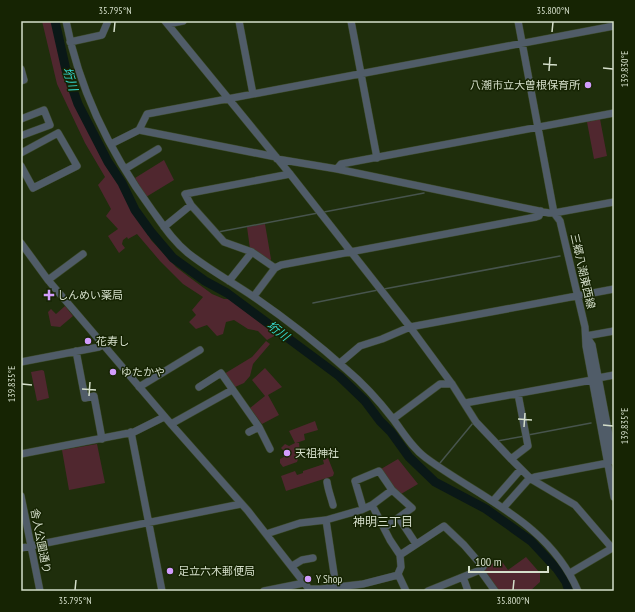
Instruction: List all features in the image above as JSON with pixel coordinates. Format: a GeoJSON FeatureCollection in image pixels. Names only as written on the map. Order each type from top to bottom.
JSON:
{"type":"FeatureCollection","features":[{"type":"Feature","properties":{"kind":"street"},"geometry":{"type":"LineString","coordinates":[[66,21],[79,75],[111,144],[125,169],[173,239],[188,252],[229,281],[254,296],[289,322],[340,364],[367,388],[393,419],[413,447],[424,457],[520,519],[536,532],[564,564],[578,591]]}},
{"type":"Feature","properties":{"kind":"street"},"geometry":{"type":"LineString","coordinates":[[70,42],[102,35],[108,21]]}},
{"type":"Feature","properties":{"kind":"street"},"geometry":{"type":"LineString","coordinates":[[166,22],[183,21]]}},
{"type":"Feature","properties":{"kind":"street"},"geometry":{"type":"LineString","coordinates":[[239,21],[253,94]]}},
{"type":"Feature","properties":{"kind":"street"},"geometry":{"type":"LineString","coordinates":[[351,21],[377,158]]}},
{"type":"Feature","properties":{"kind":"street","name":"三郷八潮東西線"},"geometry":{"type":"LineString","coordinates":[[518,21],[554,213],[560,221],[578,296],[586,336],[586,346],[595,379],[611,462],[614,497]]}},
{"type":"Feature","properties":{"kind":"street"},"geometry":{"type":"LineString","coordinates":[[166,22],[290,174],[410,327],[452,384],[476,422],[531,479],[575,505],[613,548],[570,573]]}},
{"type":"Feature","properties":{"kind":"street"},"geometry":{"type":"LineString","coordinates":[[111,144],[139,130],[147,114],[614,26]]}},
{"type":"Feature","properties":{"kind":"street"},"geometry":{"type":"LineString","coordinates":[[21,70],[24,80],[21,81]]}},
{"type":"Feature","properties":{"kind":"street"},"geometry":{"type":"LineString","coordinates":[[21,119],[44,110],[50,125],[22,136]]}},
{"type":"Feature","properties":{"kind":"street"},"geometry":{"type":"LineString","coordinates":[[337,169],[341,164],[614,113]]}},
{"type":"Feature","properties":{"kind":"street"},"geometry":{"type":"LineString","coordinates":[[139,130],[554,213],[614,202]]}},
{"type":"Feature","properties":{"kind":"street"},"geometry":{"type":"LineString","coordinates":[[21,153],[58,133],[77,166],[33,188],[21,166]]}},
{"type":"Feature","properties":{"kind":"street"},"geometry":{"type":"LineString","coordinates":[[125,169],[158,149]]}},
{"type":"Feature","properties":{"kind":"street"},"geometry":{"type":"LineString","coordinates":[[275,268],[252,252],[224,242],[191,205],[185,194],[290,174]]}},
{"type":"Feature","properties":{"kind":"street"},"geometry":{"type":"LineString","coordinates":[[164,227],[191,205]]}},
{"type":"Feature","properties":{"kind":"street"},"geometry":{"type":"LineString","coordinates":[[254,296],[275,268],[281,265],[536,217],[539,216],[541,211]]}},
{"type":"Feature","properties":{"kind":"street"},"geometry":{"type":"LineString","coordinates":[[21,243],[23,252],[170,424],[241,504],[309,589],[320,590],[363,584],[398,575]]}},
{"type":"Feature","properties":{"kind":"street"},"geometry":{"type":"LineString","coordinates":[[229,281],[252,252]]}},
{"type":"Feature","properties":{"kind":"street"},"geometry":{"type":"LineString","coordinates":[[48,280],[83,254]]}},
{"type":"Feature","properties":{"kind":"street"},"geometry":{"type":"LineString","coordinates":[[340,364],[360,346],[382,339],[410,327],[614,289]]}},
{"type":"Feature","properties":{"kind":"street"},"geometry":{"type":"LineString","coordinates":[[586,336],[614,331]]}},
{"type":"Feature","properties":{"kind":"street"},"geometry":{"type":"LineString","coordinates":[[21,362],[99,347],[102,345]]}},
{"type":"Feature","properties":{"kind":"street"},"geometry":{"type":"LineString","coordinates":[[139,387],[200,350]]}},
{"type":"Feature","properties":{"kind":"street"},"geometry":{"type":"LineString","coordinates":[[76,351],[85,398],[94,396],[102,439]]}},
{"type":"Feature","properties":{"kind":"street"},"geometry":{"type":"LineString","coordinates":[[199,387],[221,373],[232,390],[247,408],[270,449]]}},
{"type":"Feature","properties":{"kind":"street"},"geometry":{"type":"LineString","coordinates":[[465,403],[614,375]]}},
{"type":"Feature","properties":{"kind":"street"},"geometry":{"type":"LineString","coordinates":[[393,419],[440,384],[452,384]]}},
{"type":"Feature","properties":{"kind":"street"},"geometry":{"type":"LineString","coordinates":[[170,424],[232,390]]}},
{"type":"Feature","properties":{"kind":"street"},"geometry":{"type":"LineString","coordinates":[[511,459],[528,446],[518,394]]}},
{"type":"Feature","properties":{"kind":"street"},"geometry":{"type":"LineString","coordinates":[[21,454],[131,432],[164,417]]}},
{"type":"Feature","properties":{"kind":"street"},"geometry":{"type":"LineString","coordinates":[[249,432],[259,427]]}},
{"type":"Feature","properties":{"kind":"street"},"geometry":{"type":"LineString","coordinates":[[131,432],[162,591]]}},
{"type":"Feature","properties":{"kind":"street"},"geometry":{"type":"LineString","coordinates":[[503,508],[528,480],[535,477],[611,462]]}},
{"type":"Feature","properties":{"kind":"street"},"geometry":{"type":"LineString","coordinates":[[493,501],[521,469]]}},
{"type":"Feature","properties":{"kind":"street"},"geometry":{"type":"LineString","coordinates":[[363,508],[356,481],[379,471],[392,490],[412,508],[384,528]]}},
{"type":"Feature","properties":{"kind":"street"},"geometry":{"type":"LineString","coordinates":[[327,482],[328,493],[331,496],[333,505]]}},
{"type":"Feature","properties":{"kind":"street"},"geometry":{"type":"LineString","coordinates":[[266,534],[300,523],[326,520],[372,505],[392,490]]}},
{"type":"Feature","properties":{"kind":"street","name":"舎人公園通り"},"geometry":{"type":"LineString","coordinates":[[21,496],[40,591]]}},
{"type":"Feature","properties":{"kind":"street"},"geometry":{"type":"LineString","coordinates":[[21,548],[241,504]]}},
{"type":"Feature","properties":{"kind":"street"},"geometry":{"type":"LineString","coordinates":[[372,505],[400,555],[401,567],[398,575],[406,591]]}},
{"type":"Feature","properties":{"kind":"street"},"geometry":{"type":"LineString","coordinates":[[399,518],[416,544]]}},
{"type":"Feature","properties":{"kind":"street"},"geometry":{"type":"LineString","coordinates":[[326,520],[336,587]]}},
{"type":"Feature","properties":{"kind":"street"},"geometry":{"type":"LineString","coordinates":[[400,555],[444,526],[471,552],[482,567],[480,570],[495,591]]}},
{"type":"Feature","properties":{"kind":"street"},"geometry":{"type":"LineString","coordinates":[[292,566],[302,560],[313,558]]}},
{"type":"Feature","properties":{"kind":"street"},"geometry":{"type":"LineString","coordinates":[[429,591],[480,570]]}},
{"type":"Feature","properties":{"kind":"street"},"geometry":{"type":"LineString","coordinates":[[463,577],[468,591]]}},
{"type":"Feature","properties":{"kind":"street"},"geometry":{"type":"LineString","coordinates":[[264,591],[304,583]]}},
{"type":"Feature","properties":{"kind":"street"},"geometry":{"type":"LineString","coordinates":[[363,584],[367,591]]}},
{"type":"Feature","properties":{"kind":"shaded area"},"geometry":{"type":"Polygon","coordinates":[[[42,21],[53,21],[63,68],[72,95],[100,155],[110,168],[151,240],[176,267],[189,277],[212,294],[224,299],[229,299],[276,335],[267,340],[258,331],[248,329],[234,320],[226,322],[223,334],[217,336],[207,325],[196,329],[189,322],[196,315],[192,310],[203,297],[183,284],[160,261],[137,234],[123,240],[122,244],[125,248],[119,253],[108,236],[118,229],[106,216],[111,209],[98,185],[105,177],[85,143],[57,84],[42,21]]]}},
{"type":"Feature","properties":{"kind":"shaded area"},"geometry":{"type":"Polygon","coordinates":[[[600,119],[607,156],[594,159],[587,122],[600,119]]]}},
{"type":"Feature","properties":{"kind":"shaded area"},"geometry":{"type":"Polygon","coordinates":[[[164,160],[174,180],[146,197],[135,178],[164,160]]]}},
{"type":"Feature","properties":{"kind":"shaded area"},"geometry":{"type":"Polygon","coordinates":[[[265,224],[271,259],[270,262],[250,249],[247,227],[265,224]]]}},
{"type":"Feature","properties":{"kind":"shaded area"},"geometry":{"type":"Polygon","coordinates":[[[65,306],[73,316],[60,327],[51,326],[48,312],[51,309],[56,314],[65,306]]]}},
{"type":"Feature","properties":{"kind":"shaded area"},"geometry":{"type":"Polygon","coordinates":[[[266,341],[270,344],[253,364],[250,376],[244,383],[235,387],[224,374],[252,357],[266,341]]]}},
{"type":"Feature","properties":{"kind":"shaded area"},"geometry":{"type":"Polygon","coordinates":[[[265,368],[282,387],[268,395],[279,415],[262,424],[250,408],[265,396],[252,380],[265,368]]]}},
{"type":"Feature","properties":{"kind":"shaded area"},"geometry":{"type":"Polygon","coordinates":[[[44,371],[49,398],[37,401],[31,372],[44,371]]]}},
{"type":"Feature","properties":{"kind":"shaded area"},"geometry":{"type":"Polygon","coordinates":[[[315,421],[318,430],[304,434],[305,440],[296,443],[299,443],[300,453],[297,462],[283,467],[280,463],[280,459],[287,457],[288,455],[281,448],[285,444],[289,446],[295,443],[289,431],[315,421]]]}},
{"type":"Feature","properties":{"kind":"shaded area"},"geometry":{"type":"Polygon","coordinates":[[[97,444],[105,483],[69,490],[62,450],[97,444]]]}},
{"type":"Feature","properties":{"kind":"shaded area"},"geometry":{"type":"Polygon","coordinates":[[[328,458],[334,473],[333,476],[286,491],[281,476],[295,471],[297,475],[303,473],[303,471],[324,464],[323,460],[328,458]]]}},
{"type":"Feature","properties":{"kind":"shaded area"},"geometry":{"type":"Polygon","coordinates":[[[398,459],[418,484],[401,494],[393,487],[381,469],[398,459]]]}},
{"type":"Feature","properties":{"kind":"shaded area"},"geometry":{"type":"Polygon","coordinates":[[[526,557],[540,573],[540,582],[530,591],[499,591],[484,572],[485,568],[500,559],[508,570],[526,557]]]}},
{"type":"Feature","properties":{"kind":"waterway","name":"垳川"},"geometry":{"type":"LineString","coordinates":[[55,21],[66,70],[78,104],[108,162],[122,183],[135,210],[173,258],[205,281],[227,293],[339,376],[365,401],[380,421],[391,432],[409,457],[435,482],[486,509],[531,541],[557,569],[566,582],[569,591]]}},
{"type":"Feature","properties":{"kind":"waterway"},"geometry":{"type":"LineString","coordinates":[[324,212],[424,193]]}},
{"type":"Feature","properties":{"kind":"waterway"},"geometry":{"type":"LineString","coordinates":[[218,232],[318,213]]}},
{"type":"Feature","properties":{"kind":"waterway"},"geometry":{"type":"LineString","coordinates":[[384,289],[560,256]]}},
{"type":"Feature","properties":{"kind":"waterway"},"geometry":{"type":"LineString","coordinates":[[313,303],[378,290]]}},
{"type":"Feature","properties":{"kind":"waterway"},"geometry":{"type":"LineString","coordinates":[[440,463],[473,423]]}},
{"type":"Feature","properties":{"kind":"waterway"},"geometry":{"type":"LineString","coordinates":[[528,435],[591,423]]}},
{"type":"Feature","properties":{"kind":"waterway"},"geometry":{"type":"LineString","coordinates":[[497,441],[525,436]]}},
{"type":"Feature","properties":{"kind":"place","name":"八潮市立大曽根保育所"},"geometry":{"type":"Point","coordinates":[588,85]}},
{"type":"Feature","properties":{"kind":"place","name":"しんめい薬局"},"geometry":{"type":"Point","coordinates":[49,295]}},
{"type":"Feature","properties":{"kind":"place","name":"花寿し"},"geometry":{"type":"Point","coordinates":[88,341]}},
{"type":"Feature","properties":{"kind":"place","name":"ゆたかや"},"geometry":{"type":"Point","coordinates":[113,372]}},
{"type":"Feature","properties":{"kind":"place","name":"天祖神社"},"geometry":{"type":"Point","coordinates":[287,453]}},
{"type":"Feature","properties":{"kind":"place","name":"足立六木郵便局"},"geometry":{"type":"Point","coordinates":[170,571]}},
{"type":"Feature","properties":{"kind":"place","name":"Y Shop"},"geometry":{"type":"Point","coordinates":[308,579]}},
{"type":"Feature","properties":{"kind":"district","name":"神明三丁目"},"geometry":{"type":"Point","coordinates":[383,522]}}]}
